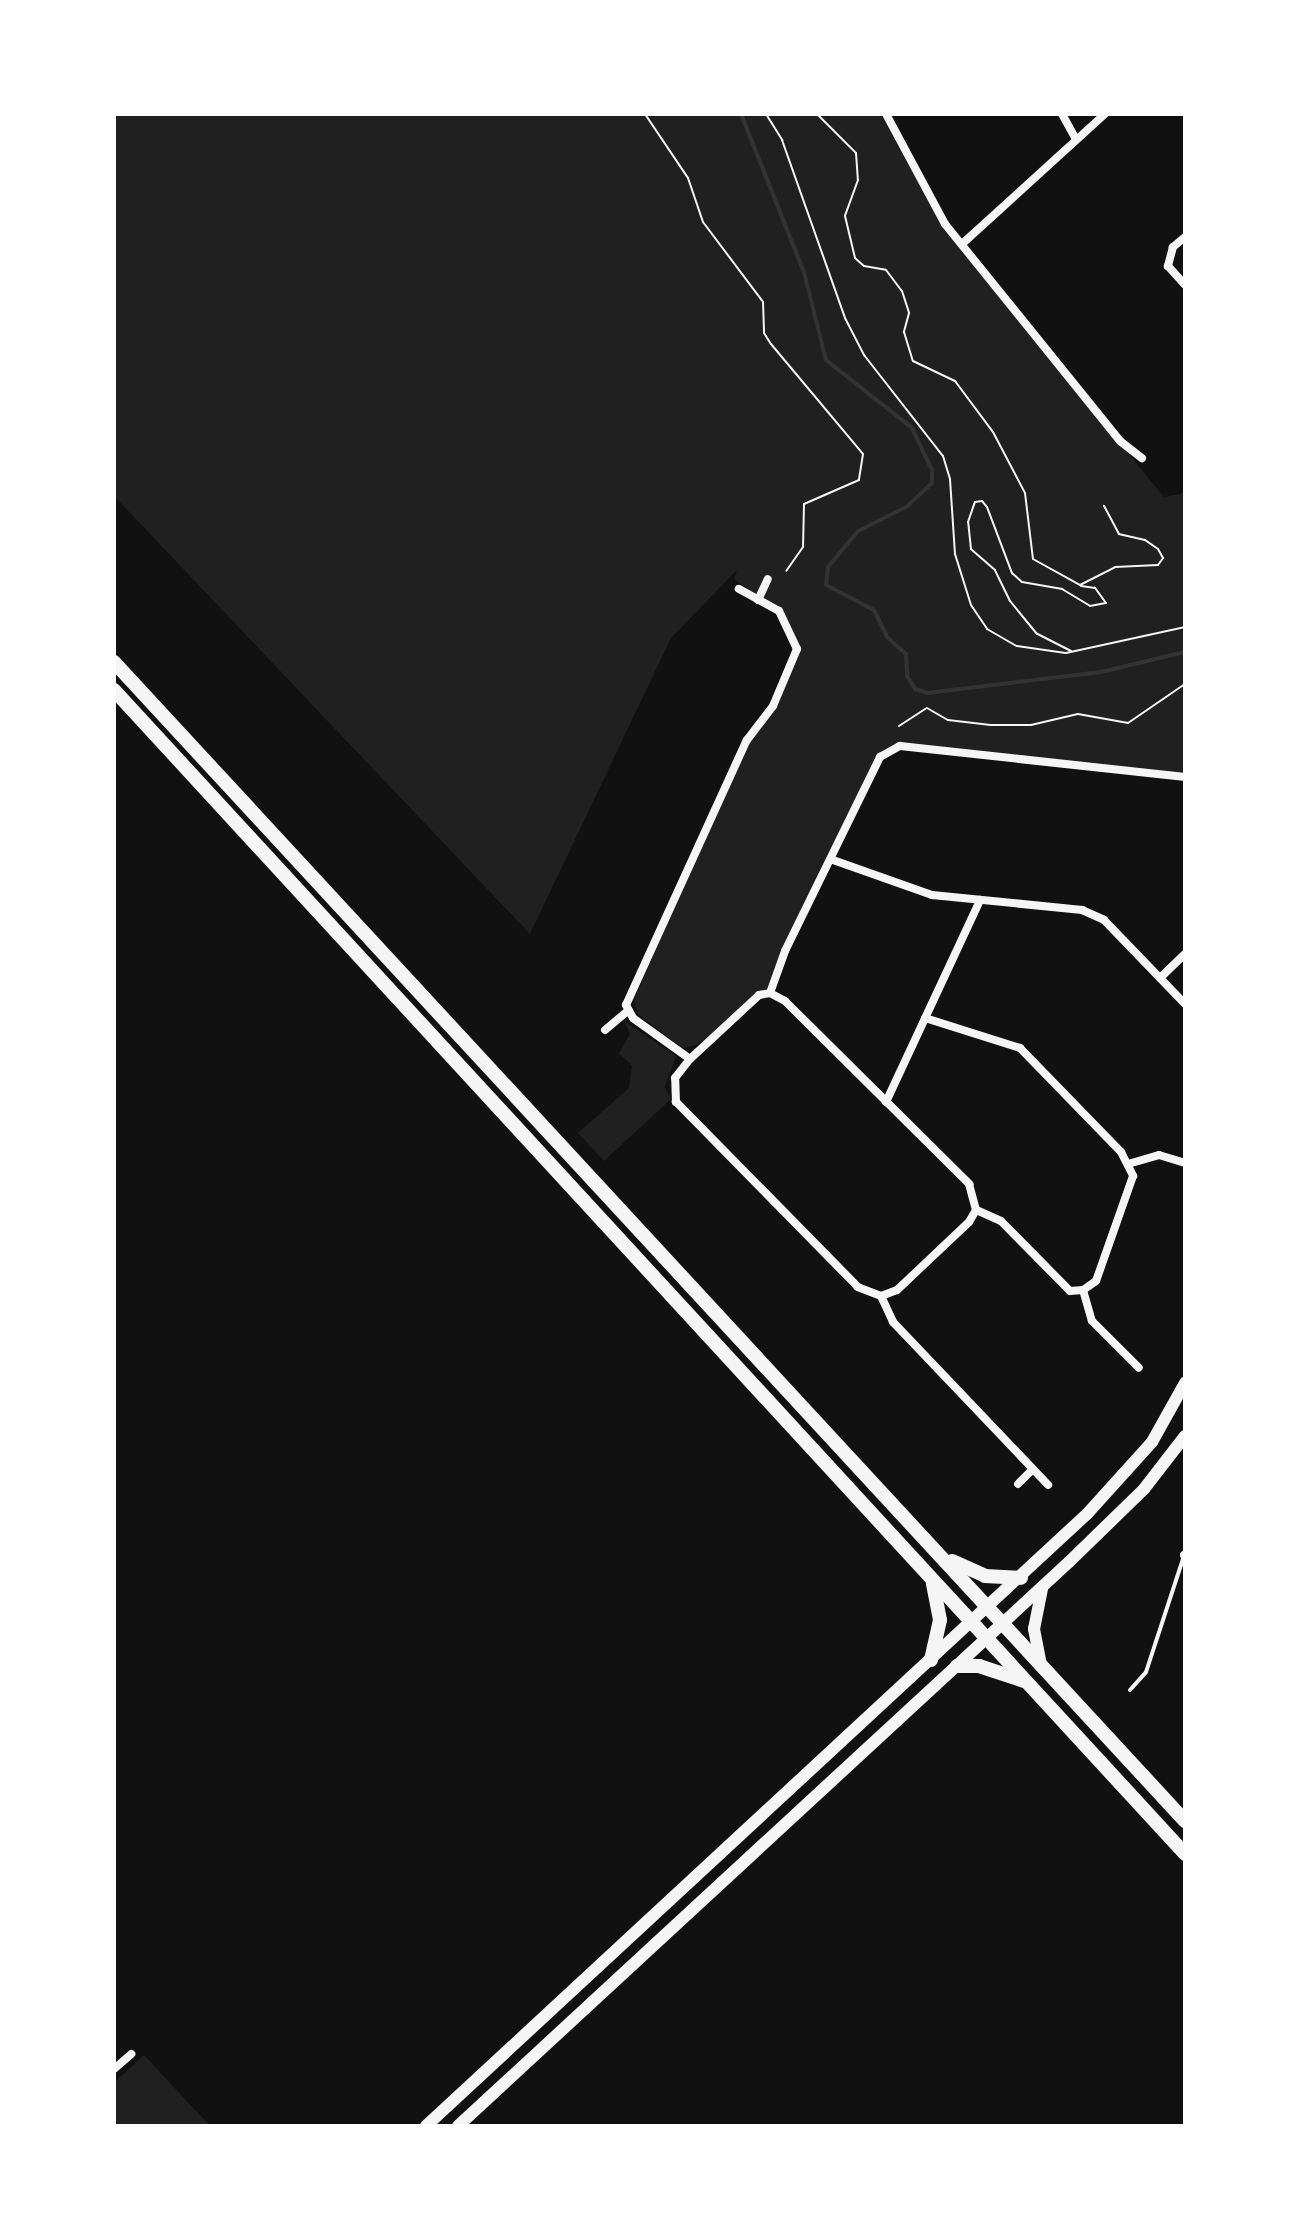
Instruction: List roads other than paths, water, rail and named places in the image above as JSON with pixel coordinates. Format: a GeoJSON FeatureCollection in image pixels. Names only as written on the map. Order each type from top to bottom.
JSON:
{"type":"FeatureCollection","features":[{"type":"Feature","properties":{"kind":"highway"},"geometry":{"type":"LineString","coordinates":[[114,662],[1185,1821]]}},
{"type":"Feature","properties":{"kind":"highway"},"geometry":{"type":"LineString","coordinates":[[114,690],[1185,1854]]}},
{"type":"Feature","properties":{"kind":"highway"},"geometry":{"type":"LineString","coordinates":[[944,1558],[985,1576],[1021,1578]]}},
{"type":"Feature","properties":{"kind":"highway"},"geometry":{"type":"LineString","coordinates":[[931,1576],[940,1620],[931,1660]]}},
{"type":"Feature","properties":{"kind":"highway"},"geometry":{"type":"LineString","coordinates":[[957,1666],[979,1666],[1028,1682]]}},
{"type":"Feature","properties":{"kind":"main road"},"geometry":{"type":"LineString","coordinates":[[426,2126],[1021,1578],[1138,1460],[1185,1383]]}},
{"type":"Feature","properties":{"kind":"main road"},"geometry":{"type":"LineString","coordinates":[[458,2126],[1043,1586],[1144,1489],[1185,1436]]}},
{"type":"Feature","properties":{"kind":"main road"},"geometry":{"type":"LineString","coordinates":[[1041,1665],[1034,1629],[1043,1586]]}},
{"type":"Feature","properties":{"kind":"street"},"geometry":{"type":"LineString","coordinates":[[886,114],[945,224],[1120,441],[1142,458]]}},
{"type":"Feature","properties":{"kind":"street"},"geometry":{"type":"LineString","coordinates":[[1062,114],[1076,139]]}},
{"type":"Feature","properties":{"kind":"street"},"geometry":{"type":"LineString","coordinates":[[962,244],[1105,114]]}},
{"type":"Feature","properties":{"kind":"street"},"geometry":{"type":"LineString","coordinates":[[1185,237],[1173,247],[1168,266],[1185,285]]}},
{"type":"Feature","properties":{"kind":"street"},"geometry":{"type":"LineString","coordinates":[[758,600],[768,579]]}},
{"type":"Feature","properties":{"kind":"street"},"geometry":{"type":"LineString","coordinates":[[690,1059],[628,1011],[626,1005],[638,971],[747,740],[773,706],[797,649],[779,611],[739,589]]}},
{"type":"Feature","properties":{"kind":"street"},"geometry":{"type":"LineString","coordinates":[[770,993],[785,951],[833,860],[880,757],[900,746],[1185,777]]}},
{"type":"Feature","properties":{"kind":"street"},"geometry":{"type":"LineString","coordinates":[[833,860],[932,895],[1082,910],[1104,920],[1185,1004]]}},
{"type":"Feature","properties":{"kind":"street"},"geometry":{"type":"LineString","coordinates":[[886,1102],[980,900]]}},
{"type":"Feature","properties":{"kind":"street"},"geometry":{"type":"LineString","coordinates":[[1160,978],[1185,954]]}},
{"type":"Feature","properties":{"kind":"street"},"geometry":{"type":"LineString","coordinates":[[770,993],[785,1001],[969,1184],[976,1210],[897,1290],[881,1296],[858,1287],[676,1102],[675,1078],[690,1059],[759,995],[770,993]]}},
{"type":"Feature","properties":{"kind":"street"},"geometry":{"type":"LineString","coordinates":[[605,1030],[628,1011]]}},
{"type":"Feature","properties":{"kind":"street"},"geometry":{"type":"LineString","coordinates":[[925,1018],[1020,1048],[1128,1164],[1132,1189],[1096,1281],[1083,1290],[1070,1291],[1001,1221],[976,1210]]}},
{"type":"Feature","properties":{"kind":"street"},"geometry":{"type":"LineString","coordinates":[[1128,1164],[1159,1155],[1185,1163]]}},
{"type":"Feature","properties":{"kind":"street"},"geometry":{"type":"LineString","coordinates":[[1083,1290],[1092,1321],[1139,1368]]}},
{"type":"Feature","properties":{"kind":"street"},"geometry":{"type":"LineString","coordinates":[[881,1296],[893,1322],[1048,1485]]}},
{"type":"Feature","properties":{"kind":"street"},"geometry":{"type":"LineString","coordinates":[[1018,1484],[1033,1469]]}},
{"type":"Feature","properties":{"kind":"street"},"geometry":{"type":"LineString","coordinates":[[114,2069],[131,2054]]}},
{"type":"Feature","properties":{"kind":"lane"},"geometry":{"type":"LineString","coordinates":[[1130,1690],[1146,1672],[1185,1555]]}},
{"type":"Feature","properties":{"kind":"waterway"},"geometry":{"type":"LineString","coordinates":[[741,114],[804,272],[826,360],[912,428],[932,470],[932,483],[906,507],[858,531],[828,567],[826,585],[874,610],[887,637],[906,654],[907,676],[915,689],[927,693],[1101,672],[1185,652]]}}]}
